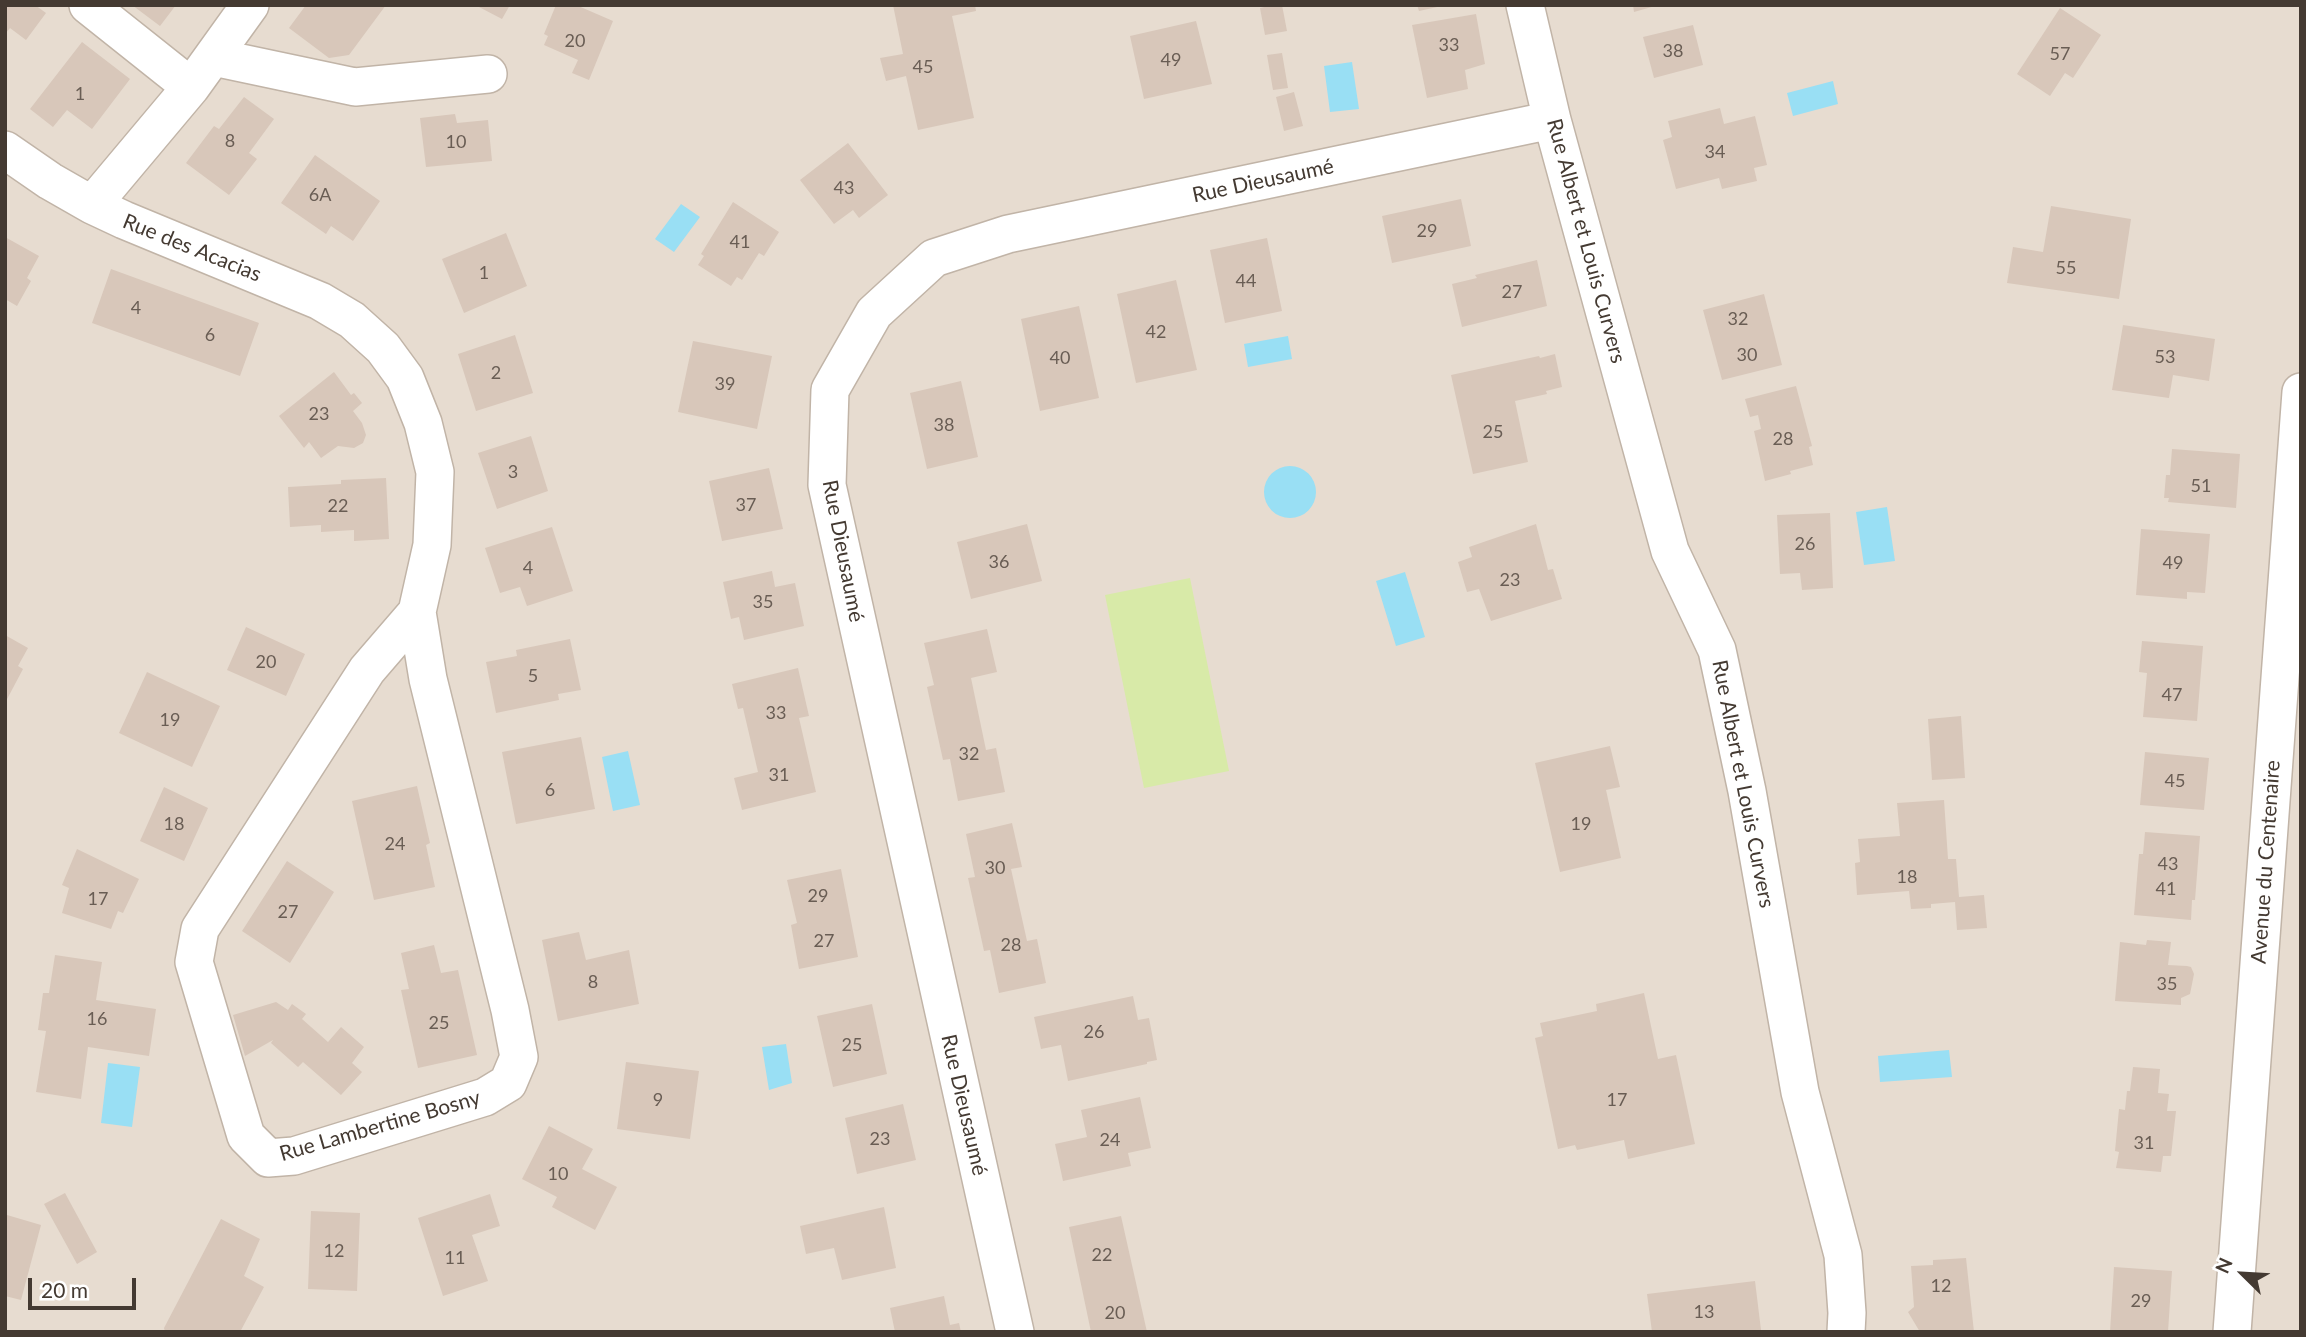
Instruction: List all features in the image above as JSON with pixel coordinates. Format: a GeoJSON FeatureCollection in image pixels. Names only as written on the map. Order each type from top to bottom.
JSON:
{"type":"FeatureCollection","features":[{"type":"Feature","properties":{"kind":"street"},"geometry":{"type":"LineString","coordinates":[[88,5],[191,87]]}},
{"type":"Feature","properties":{"kind":"street","name":"Rue des Acacias"},"geometry":{"type":"LineString","coordinates":[[92,205],[191,87],[250,5]]}},
{"type":"Feature","properties":{"kind":"street","name":"Rue Albert et Louis Curvers"},"geometry":{"type":"LineString","coordinates":[[1525,5],[1552,120],[1670,551],[1717,650],[1747,791],[1800,1092],[1843,1255],[1846,1332]]}},
{"type":"Feature","properties":{"kind":"street"},"geometry":{"type":"LineString","coordinates":[[213,57],[355,87],[488,74]]}},
{"type":"Feature","properties":{"kind":"street","name":"Rue Dieusaumé"},"geometry":{"type":"LineString","coordinates":[[1015,1332],[827,485],[830,390],[874,313],[934,258],[1008,234],[1552,120]]}},
{"type":"Feature","properties":{"kind":"street","name":"Rue des Acacias"},"geometry":{"type":"LineString","coordinates":[[5,150],[50,181],[92,205],[293,289]]}},
{"type":"Feature","properties":{"kind":"street","name":"Rue Lambertine Bosny"},"geometry":{"type":"LineString","coordinates":[[293,289],[352,320],[383,348],[405,378],[423,423],[435,472],[432,545],[417,612],[428,679],[507,997],[519,1057],[508,1083],[485,1097],[294,1156],[268,1158],[246,1136],[194,962],[200,929],[367,670],[417,612]]}},
{"type":"Feature","properties":{"kind":"street","name":"Avenue du Centenaire"},"geometry":{"type":"LineString","coordinates":[[2232,1332],[2301,391]]}},
{"type":"Feature","properties":{"kind":"shaded area"},"geometry":{"type":"Polygon","coordinates":[[[5,5],[2301,5],[2301,1332],[5,1332],[5,5]]]}},
{"type":"Feature","properties":{"kind":"green space"},"geometry":{"type":"Polygon","coordinates":[[[1190,578],[1229,771],[1144,788],[1105,595],[1190,578]]]}},
{"type":"Feature","properties":{"kind":"water"},"geometry":{"type":"Polygon","coordinates":[[[1352,62],[1359,109],[1330,112],[1324,66],[1352,62]]]}},
{"type":"Feature","properties":{"kind":"water"},"geometry":{"type":"Polygon","coordinates":[[[1833,81],[1838,104],[1793,116],[1787,93],[1833,81]]]}},
{"type":"Feature","properties":{"kind":"water"},"geometry":{"type":"Polygon","coordinates":[[[681,204],[700,217],[674,252],[655,239],[681,204]]]}},
{"type":"Feature","properties":{"kind":"water"},"geometry":{"type":"Polygon","coordinates":[[[1288,336],[1292,359],[1248,367],[1244,344],[1288,336]]]}},
{"type":"Feature","properties":{"kind":"water"},"geometry":{"type":"Polygon","coordinates":[[[1290,466],[1300,468],[1308,474],[1314,482],[1314,502],[1308,510],[1300,516],[1290,518],[1280,516],[1272,510],[1266,502],[1264,492],[1266,482],[1272,474],[1280,468],[1290,466]]]}},
{"type":"Feature","properties":{"kind":"water"},"geometry":{"type":"Polygon","coordinates":[[[1887,507],[1895,561],[1864,565],[1856,512],[1887,507]]]}},
{"type":"Feature","properties":{"kind":"water"},"geometry":{"type":"Polygon","coordinates":[[[1405,572],[1425,637],[1396,646],[1376,581],[1405,572]]]}},
{"type":"Feature","properties":{"kind":"water"},"geometry":{"type":"Polygon","coordinates":[[[628,751],[640,805],[613,811],[602,757],[628,751]]]}},
{"type":"Feature","properties":{"kind":"water"},"geometry":{"type":"Polygon","coordinates":[[[786,1044],[792,1083],[769,1090],[762,1047],[786,1044]]]}},
{"type":"Feature","properties":{"kind":"water"},"geometry":{"type":"Polygon","coordinates":[[[1949,1050],[1952,1077],[1880,1082],[1878,1056],[1949,1050]]]}},
{"type":"Feature","properties":{"kind":"water"},"geometry":{"type":"Polygon","coordinates":[[[108,1063],[140,1067],[132,1127],[101,1123],[108,1063]]]}},
{"type":"Feature","properties":{"kind":"building"},"geometry":{"type":"Polygon","coordinates":[[[5,5],[35,5],[46,13],[26,40],[10,28],[5,34],[5,5]]]}},
{"type":"Feature","properties":{"kind":"building"},"geometry":{"type":"Polygon","coordinates":[[[132,5],[176,5],[160,26],[132,5]]]}},
{"type":"Feature","properties":{"kind":"building"},"geometry":{"type":"Polygon","coordinates":[[[306,5],[386,5],[349,55],[329,58],[289,28],[306,5]]]}},
{"type":"Feature","properties":{"kind":"building"},"geometry":{"type":"Polygon","coordinates":[[[510,5],[502,19],[479,7],[510,5]]]}},
{"type":"Feature","properties":{"kind":"building"},"geometry":{"type":"Polygon","coordinates":[[[556,5],[576,5],[613,21],[589,80],[572,73],[578,60],[544,45],[548,36],[544,34],[556,5]]]}},
{"type":"Feature","properties":{"kind":"building"},"geometry":{"type":"Polygon","coordinates":[[[893,5],[975,5],[976,11],[952,16],[974,118],[918,130],[906,76],[886,81],[880,58],[903,54],[893,5]]]}},
{"type":"Feature","properties":{"kind":"building"},"geometry":{"type":"Polygon","coordinates":[[[1282,5],[1287,31],[1265,35],[1260,8],[1282,5]]]}},
{"type":"Feature","properties":{"kind":"building"},"geometry":{"type":"Polygon","coordinates":[[[1417,5],[1442,5],[1442,6],[1419,11],[1417,5]]]}},
{"type":"Feature","properties":{"kind":"building"},"geometry":{"type":"Polygon","coordinates":[[[1633,5],[1655,5],[1655,6],[1634,12],[1633,5]]]}},
{"type":"Feature","properties":{"kind":"building"},"geometry":{"type":"Polygon","coordinates":[[[2060,8],[2101,35],[2073,78],[2065,73],[2050,96],[2017,74],[2060,8]]]}},
{"type":"Feature","properties":{"kind":"building"},"geometry":{"type":"Polygon","coordinates":[[[1476,14],[1485,64],[1465,70],[1468,89],[1427,98],[1412,25],[1476,14]]]}},
{"type":"Feature","properties":{"kind":"building"},"geometry":{"type":"Polygon","coordinates":[[[1196,21],[1212,84],[1144,99],[1130,36],[1196,21]]]}},
{"type":"Feature","properties":{"kind":"building"},"geometry":{"type":"Polygon","coordinates":[[[1693,25],[1703,65],[1654,78],[1643,37],[1693,25]]]}},
{"type":"Feature","properties":{"kind":"building"},"geometry":{"type":"Polygon","coordinates":[[[82,42],[130,79],[92,129],[67,110],[53,127],[30,109],[82,42]]]}},
{"type":"Feature","properties":{"kind":"building"},"geometry":{"type":"Polygon","coordinates":[[[1282,53],[1288,88],[1273,90],[1267,55],[1282,53]]]}},
{"type":"Feature","properties":{"kind":"building"},"geometry":{"type":"Polygon","coordinates":[[[1294,92],[1303,126],[1284,131],[1276,97],[1294,92]]]}},
{"type":"Feature","properties":{"kind":"building"},"geometry":{"type":"Polygon","coordinates":[[[244,97],[274,119],[249,153],[257,159],[229,195],[186,163],[214,126],[219,129],[244,97]]]}},
{"type":"Feature","properties":{"kind":"building"},"geometry":{"type":"Polygon","coordinates":[[[1720,108],[1724,124],[1755,116],[1767,165],[1754,168],[1757,181],[1722,189],[1719,178],[1676,189],[1663,140],[1672,137],[1668,121],[1720,108]]]}},
{"type":"Feature","properties":{"kind":"building"},"geometry":{"type":"Polygon","coordinates":[[[455,114],[457,123],[488,120],[492,161],[426,167],[420,118],[455,114]]]}},
{"type":"Feature","properties":{"kind":"building"},"geometry":{"type":"Polygon","coordinates":[[[848,143],[888,195],[859,218],[853,210],[834,224],[800,180],[848,143]]]}},
{"type":"Feature","properties":{"kind":"building"},"geometry":{"type":"Polygon","coordinates":[[[315,155],[380,201],[353,241],[331,226],[326,234],[281,203],[315,155]]]}},
{"type":"Feature","properties":{"kind":"building"},"geometry":{"type":"Polygon","coordinates":[[[1461,199],[1471,246],[1392,263],[1382,216],[1461,199]]]}},
{"type":"Feature","properties":{"kind":"building"},"geometry":{"type":"Polygon","coordinates":[[[733,202],[779,232],[764,256],[759,253],[742,280],[737,277],[731,286],[698,265],[704,256],[701,254],[733,202]]]}},
{"type":"Feature","properties":{"kind":"building"},"geometry":{"type":"Polygon","coordinates":[[[2051,206],[2131,219],[2119,299],[2007,283],[2013,247],[2043,252],[2051,206]]]}},
{"type":"Feature","properties":{"kind":"building"},"geometry":{"type":"Polygon","coordinates":[[[506,233],[527,286],[464,313],[442,259],[506,233]]]}},
{"type":"Feature","properties":{"kind":"building"},"geometry":{"type":"Polygon","coordinates":[[[5,237],[39,256],[27,278],[31,281],[17,306],[5,299],[5,237]]]}},
{"type":"Feature","properties":{"kind":"building"},"geometry":{"type":"Polygon","coordinates":[[[1267,238],[1282,311],[1225,323],[1210,250],[1267,238]]]}},
{"type":"Feature","properties":{"kind":"building"},"geometry":{"type":"Polygon","coordinates":[[[1537,260],[1547,306],[1462,327],[1452,284],[1477,278],[1475,275],[1537,260]]]}},
{"type":"Feature","properties":{"kind":"building"},"geometry":{"type":"Polygon","coordinates":[[[111,269],[259,323],[240,376],[92,323],[111,269]]]}},
{"type":"Feature","properties":{"kind":"building"},"geometry":{"type":"Polygon","coordinates":[[[1176,280],[1197,370],[1136,383],[1117,294],[1176,280]]]}},
{"type":"Feature","properties":{"kind":"building"},"geometry":{"type":"Polygon","coordinates":[[[1764,294],[1782,365],[1722,380],[1703,310],[1764,294]]]}},
{"type":"Feature","properties":{"kind":"building"},"geometry":{"type":"Polygon","coordinates":[[[1079,306],[1099,398],[1040,411],[1021,319],[1079,306]]]}},
{"type":"Feature","properties":{"kind":"building"},"geometry":{"type":"Polygon","coordinates":[[[2123,325],[2215,339],[2209,381],[2173,375],[2169,398],[2112,390],[2123,325]]]}},
{"type":"Feature","properties":{"kind":"building"},"geometry":{"type":"Polygon","coordinates":[[[515,335],[533,393],[476,411],[458,354],[515,335]]]}},
{"type":"Feature","properties":{"kind":"building"},"geometry":{"type":"Polygon","coordinates":[[[693,341],[772,356],[757,429],[678,412],[693,341]]]}},
{"type":"Feature","properties":{"kind":"building"},"geometry":{"type":"Polygon","coordinates":[[[1555,354],[1562,387],[1546,391],[1547,394],[1515,401],[1528,462],[1473,474],[1451,375],[1555,354]]]}},
{"type":"Feature","properties":{"kind":"building"},"geometry":{"type":"Polygon","coordinates":[[[334,372],[351,395],[354,393],[362,403],[353,411],[362,423],[366,435],[363,443],[354,448],[338,446],[321,458],[309,442],[304,448],[279,416],[334,372]]]}},
{"type":"Feature","properties":{"kind":"building"},"geometry":{"type":"Polygon","coordinates":[[[961,381],[978,457],[927,469],[910,393],[961,381]]]}},
{"type":"Feature","properties":{"kind":"building"},"geometry":{"type":"Polygon","coordinates":[[[1796,386],[1812,446],[1809,447],[1813,465],[1765,481],[1754,431],[1761,429],[1758,415],[1750,417],[1745,399],[1796,386]]]}},
{"type":"Feature","properties":{"kind":"building"},"geometry":{"type":"Polygon","coordinates":[[[531,436],[548,491],[497,509],[478,453],[531,436]]]}},
{"type":"Feature","properties":{"kind":"building"},"geometry":{"type":"Polygon","coordinates":[[[2172,449],[2240,454],[2236,508],[2168,502],[2169,498],[2164,498],[2166,475],[2170,475],[2172,449]]]}},
{"type":"Feature","properties":{"kind":"building"},"geometry":{"type":"Polygon","coordinates":[[[769,468],[783,529],[722,541],[709,481],[769,468]]]}},
{"type":"Feature","properties":{"kind":"building"},"geometry":{"type":"Polygon","coordinates":[[[386,478],[389,539],[354,541],[354,530],[321,532],[321,525],[290,527],[288,487],[341,484],[341,480],[386,478]]]}},
{"type":"Feature","properties":{"kind":"building"},"geometry":{"type":"Polygon","coordinates":[[[1830,513],[1833,588],[1802,590],[1800,573],[1780,574],[1777,515],[1830,513]]]}},
{"type":"Feature","properties":{"kind":"building"},"geometry":{"type":"Polygon","coordinates":[[[1027,524],[1042,581],[971,599],[957,542],[1027,524]]]}},
{"type":"Feature","properties":{"kind":"building"},"geometry":{"type":"Polygon","coordinates":[[[1536,524],[1548,570],[1553,569],[1562,599],[1491,621],[1479,589],[1467,592],[1458,562],[1472,557],[1469,547],[1536,524]]]}},
{"type":"Feature","properties":{"kind":"building"},"geometry":{"type":"Polygon","coordinates":[[[552,527],[573,591],[527,606],[520,587],[500,593],[485,548],[552,527]]]}},
{"type":"Feature","properties":{"kind":"building"},"geometry":{"type":"Polygon","coordinates":[[[2141,529],[2210,534],[2205,593],[2187,592],[2187,599],[2136,595],[2141,529]]]}},
{"type":"Feature","properties":{"kind":"building"},"geometry":{"type":"Polygon","coordinates":[[[772,571],[775,587],[795,583],[804,626],[744,640],[739,617],[731,619],[723,582],[772,571]]]}},
{"type":"Feature","properties":{"kind":"building"},"geometry":{"type":"Polygon","coordinates":[[[246,627],[305,654],[286,696],[227,670],[246,627]]]}},
{"type":"Feature","properties":{"kind":"building"},"geometry":{"type":"Polygon","coordinates":[[[987,629],[997,672],[971,678],[986,750],[996,748],[1005,792],[958,801],[950,759],[943,760],[927,687],[934,685],[924,643],[987,629]]]}},
{"type":"Feature","properties":{"kind":"building"},"geometry":{"type":"Polygon","coordinates":[[[5,635],[28,648],[18,666],[23,669],[5,703],[5,635]]]}},
{"type":"Feature","properties":{"kind":"building"},"geometry":{"type":"Polygon","coordinates":[[[570,639],[581,690],[558,694],[559,700],[496,713],[486,662],[517,656],[516,650],[570,639]]]}},
{"type":"Feature","properties":{"kind":"building"},"geometry":{"type":"Polygon","coordinates":[[[2142,641],[2203,646],[2197,721],[2143,717],[2147,673],[2139,672],[2142,641]]]}},
{"type":"Feature","properties":{"kind":"building"},"geometry":{"type":"Polygon","coordinates":[[[798,668],[809,716],[799,718],[816,792],[742,810],[734,778],[758,772],[743,708],[738,709],[732,684],[798,668]]]}},
{"type":"Feature","properties":{"kind":"building"},"geometry":{"type":"Polygon","coordinates":[[[147,672],[220,706],[192,767],[119,733],[147,672]]]}},
{"type":"Feature","properties":{"kind":"building"},"geometry":{"type":"Polygon","coordinates":[[[1961,716],[1965,778],[1932,780],[1928,719],[1961,716]]]}},
{"type":"Feature","properties":{"kind":"building"},"geometry":{"type":"Polygon","coordinates":[[[581,737],[595,809],[516,824],[502,752],[581,737]]]}},
{"type":"Feature","properties":{"kind":"building"},"geometry":{"type":"Polygon","coordinates":[[[1610,746],[1620,787],[1606,790],[1621,858],[1560,872],[1535,763],[1610,746]]]}},
{"type":"Feature","properties":{"kind":"building"},"geometry":{"type":"Polygon","coordinates":[[[2145,752],[2209,758],[2204,810],[2140,805],[2145,752]]]}},
{"type":"Feature","properties":{"kind":"building"},"geometry":{"type":"Polygon","coordinates":[[[417,786],[430,843],[426,845],[435,887],[374,900],[352,801],[417,786]]]}},
{"type":"Feature","properties":{"kind":"building"},"geometry":{"type":"Polygon","coordinates":[[[164,787],[208,808],[184,861],[140,841],[164,787]]]}},
{"type":"Feature","properties":{"kind":"building"},"geometry":{"type":"Polygon","coordinates":[[[1944,800],[1948,859],[1956,859],[1959,897],[1984,895],[1987,928],[1957,930],[1955,902],[1931,904],[1931,908],[1911,909],[1909,891],[1857,895],[1855,863],[1860,862],[1858,839],[1900,836],[1897,803],[1944,800]]]}},
{"type":"Feature","properties":{"kind":"building"},"geometry":{"type":"Polygon","coordinates":[[[1012,823],[1022,867],[1011,869],[1027,941],[1037,939],[1046,983],[999,993],[990,950],[984,951],[968,878],[975,877],[966,834],[1012,823]]]}},
{"type":"Feature","properties":{"kind":"building"},"geometry":{"type":"Polygon","coordinates":[[[2145,832],[2200,836],[2191,920],[2134,915],[2139,854],[2143,854],[2145,832]]]}},
{"type":"Feature","properties":{"kind":"building"},"geometry":{"type":"Polygon","coordinates":[[[77,849],[139,879],[123,913],[118,911],[111,929],[62,913],[69,888],[62,885],[77,849]]]}},
{"type":"Feature","properties":{"kind":"building"},"geometry":{"type":"Polygon","coordinates":[[[287,861],[334,892],[290,963],[242,931],[287,861]]]}},
{"type":"Feature","properties":{"kind":"building"},"geometry":{"type":"Polygon","coordinates":[[[841,869],[858,957],[799,969],[791,925],[797,923],[787,880],[841,869]]]}},
{"type":"Feature","properties":{"kind":"building"},"geometry":{"type":"Polygon","coordinates":[[[579,932],[586,960],[629,950],[639,1004],[558,1021],[542,940],[579,932]]]}},
{"type":"Feature","properties":{"kind":"building"},"geometry":{"type":"Polygon","coordinates":[[[2147,940],[2171,942],[2168,965],[2191,967],[2194,974],[2190,994],[2181,998],[2181,1005],[2115,1001],[2120,942],[2146,945],[2147,940]]]}},
{"type":"Feature","properties":{"kind":"building"},"geometry":{"type":"Polygon","coordinates":[[[434,945],[441,973],[458,970],[477,1055],[418,1068],[401,990],[409,989],[401,953],[434,945]]]}},
{"type":"Feature","properties":{"kind":"building"},"geometry":{"type":"Polygon","coordinates":[[[55,955],[102,962],[96,1000],[156,1009],[149,1056],[88,1047],[81,1099],[36,1092],[46,1031],[38,1030],[43,993],[49,993],[55,955]]]}},
{"type":"Feature","properties":{"kind":"building"},"geometry":{"type":"Polygon","coordinates":[[[1644,993],[1658,1059],[1676,1055],[1695,1144],[1628,1159],[1624,1140],[1577,1150],[1575,1145],[1558,1149],[1535,1038],[1543,1036],[1540,1023],[1597,1011],[1596,1004],[1644,993]]]}},
{"type":"Feature","properties":{"kind":"building"},"geometry":{"type":"Polygon","coordinates":[[[1133,996],[1138,1020],[1149,1018],[1157,1060],[1068,1081],[1061,1045],[1041,1049],[1034,1017],[1133,996]]]}},
{"type":"Feature","properties":{"kind":"building"},"geometry":{"type":"Polygon","coordinates":[[[276,1002],[288,1010],[292,1004],[306,1014],[302,1019],[328,1042],[341,1027],[364,1047],[352,1063],[362,1072],[341,1095],[303,1062],[298,1067],[271,1043],[273,1040],[245,1056],[233,1015],[276,1002]]]}},
{"type":"Feature","properties":{"kind":"building"},"geometry":{"type":"Polygon","coordinates":[[[872,1004],[887,1074],[833,1087],[817,1016],[872,1004]]]}},
{"type":"Feature","properties":{"kind":"building"},"geometry":{"type":"Polygon","coordinates":[[[626,1062],[699,1071],[690,1139],[617,1129],[626,1062]]]}},
{"type":"Feature","properties":{"kind":"building"},"geometry":{"type":"Polygon","coordinates":[[[2133,1067],[2160,1069],[2158,1093],[2169,1094],[2167,1111],[2176,1111],[2171,1156],[2163,1156],[2161,1172],[2116,1168],[2119,1152],[2115,1151],[2119,1109],[2125,1110],[2133,1067]]]}},
{"type":"Feature","properties":{"kind":"building"},"geometry":{"type":"Polygon","coordinates":[[[1140,1097],[1151,1148],[1128,1153],[1131,1166],[1063,1181],[1055,1144],[1087,1137],[1081,1110],[1140,1097]]]}},
{"type":"Feature","properties":{"kind":"building"},"geometry":{"type":"Polygon","coordinates":[[[903,1104],[916,1160],[857,1174],[845,1118],[903,1104]]]}},
{"type":"Feature","properties":{"kind":"building"},"geometry":{"type":"Polygon","coordinates":[[[549,1126],[593,1149],[582,1169],[617,1187],[595,1230],[552,1207],[557,1197],[522,1179],[549,1126]]]}},
{"type":"Feature","properties":{"kind":"building"},"geometry":{"type":"Polygon","coordinates":[[[65,1193],[97,1252],[77,1264],[44,1204],[65,1193]]]}},
{"type":"Feature","properties":{"kind":"building"},"geometry":{"type":"Polygon","coordinates":[[[490,1194],[500,1226],[472,1235],[488,1281],[443,1296],[418,1218],[490,1194]]]}},
{"type":"Feature","properties":{"kind":"building"},"geometry":{"type":"Polygon","coordinates":[[[884,1207],[896,1268],[842,1280],[834,1248],[806,1254],[800,1226],[884,1207]]]}},
{"type":"Feature","properties":{"kind":"building"},"geometry":{"type":"Polygon","coordinates":[[[311,1211],[360,1213],[357,1291],[308,1289],[311,1211]]]}},
{"type":"Feature","properties":{"kind":"building"},"geometry":{"type":"Polygon","coordinates":[[[7,1215],[41,1225],[21,1300],[5,1296],[7,1215]]]}},
{"type":"Feature","properties":{"kind":"building"},"geometry":{"type":"Polygon","coordinates":[[[1121,1216],[1147,1332],[1091,1332],[1069,1227],[1121,1216]]]}},
{"type":"Feature","properties":{"kind":"building"},"geometry":{"type":"Polygon","coordinates":[[[221,1219],[260,1239],[244,1276],[264,1287],[240,1332],[165,1332],[164,1328],[221,1219]]]}},
{"type":"Feature","properties":{"kind":"building"},"geometry":{"type":"Polygon","coordinates":[[[1966,1258],[1974,1332],[1920,1332],[1908,1312],[1914,1307],[1911,1266],[1933,1265],[1933,1260],[1966,1258]]]}},
{"type":"Feature","properties":{"kind":"building"},"geometry":{"type":"Polygon","coordinates":[[[2114,1267],[2172,1271],[2168,1332],[2110,1332],[2114,1267]]]}},
{"type":"Feature","properties":{"kind":"building"},"geometry":{"type":"Polygon","coordinates":[[[1755,1281],[1761,1330],[1652,1332],[1647,1294],[1755,1281]]]}},
{"type":"Feature","properties":{"kind":"building"},"geometry":{"type":"Polygon","coordinates":[[[944,1296],[950,1325],[959,1323],[961,1332],[895,1332],[890,1308],[944,1296]]]}}]}
